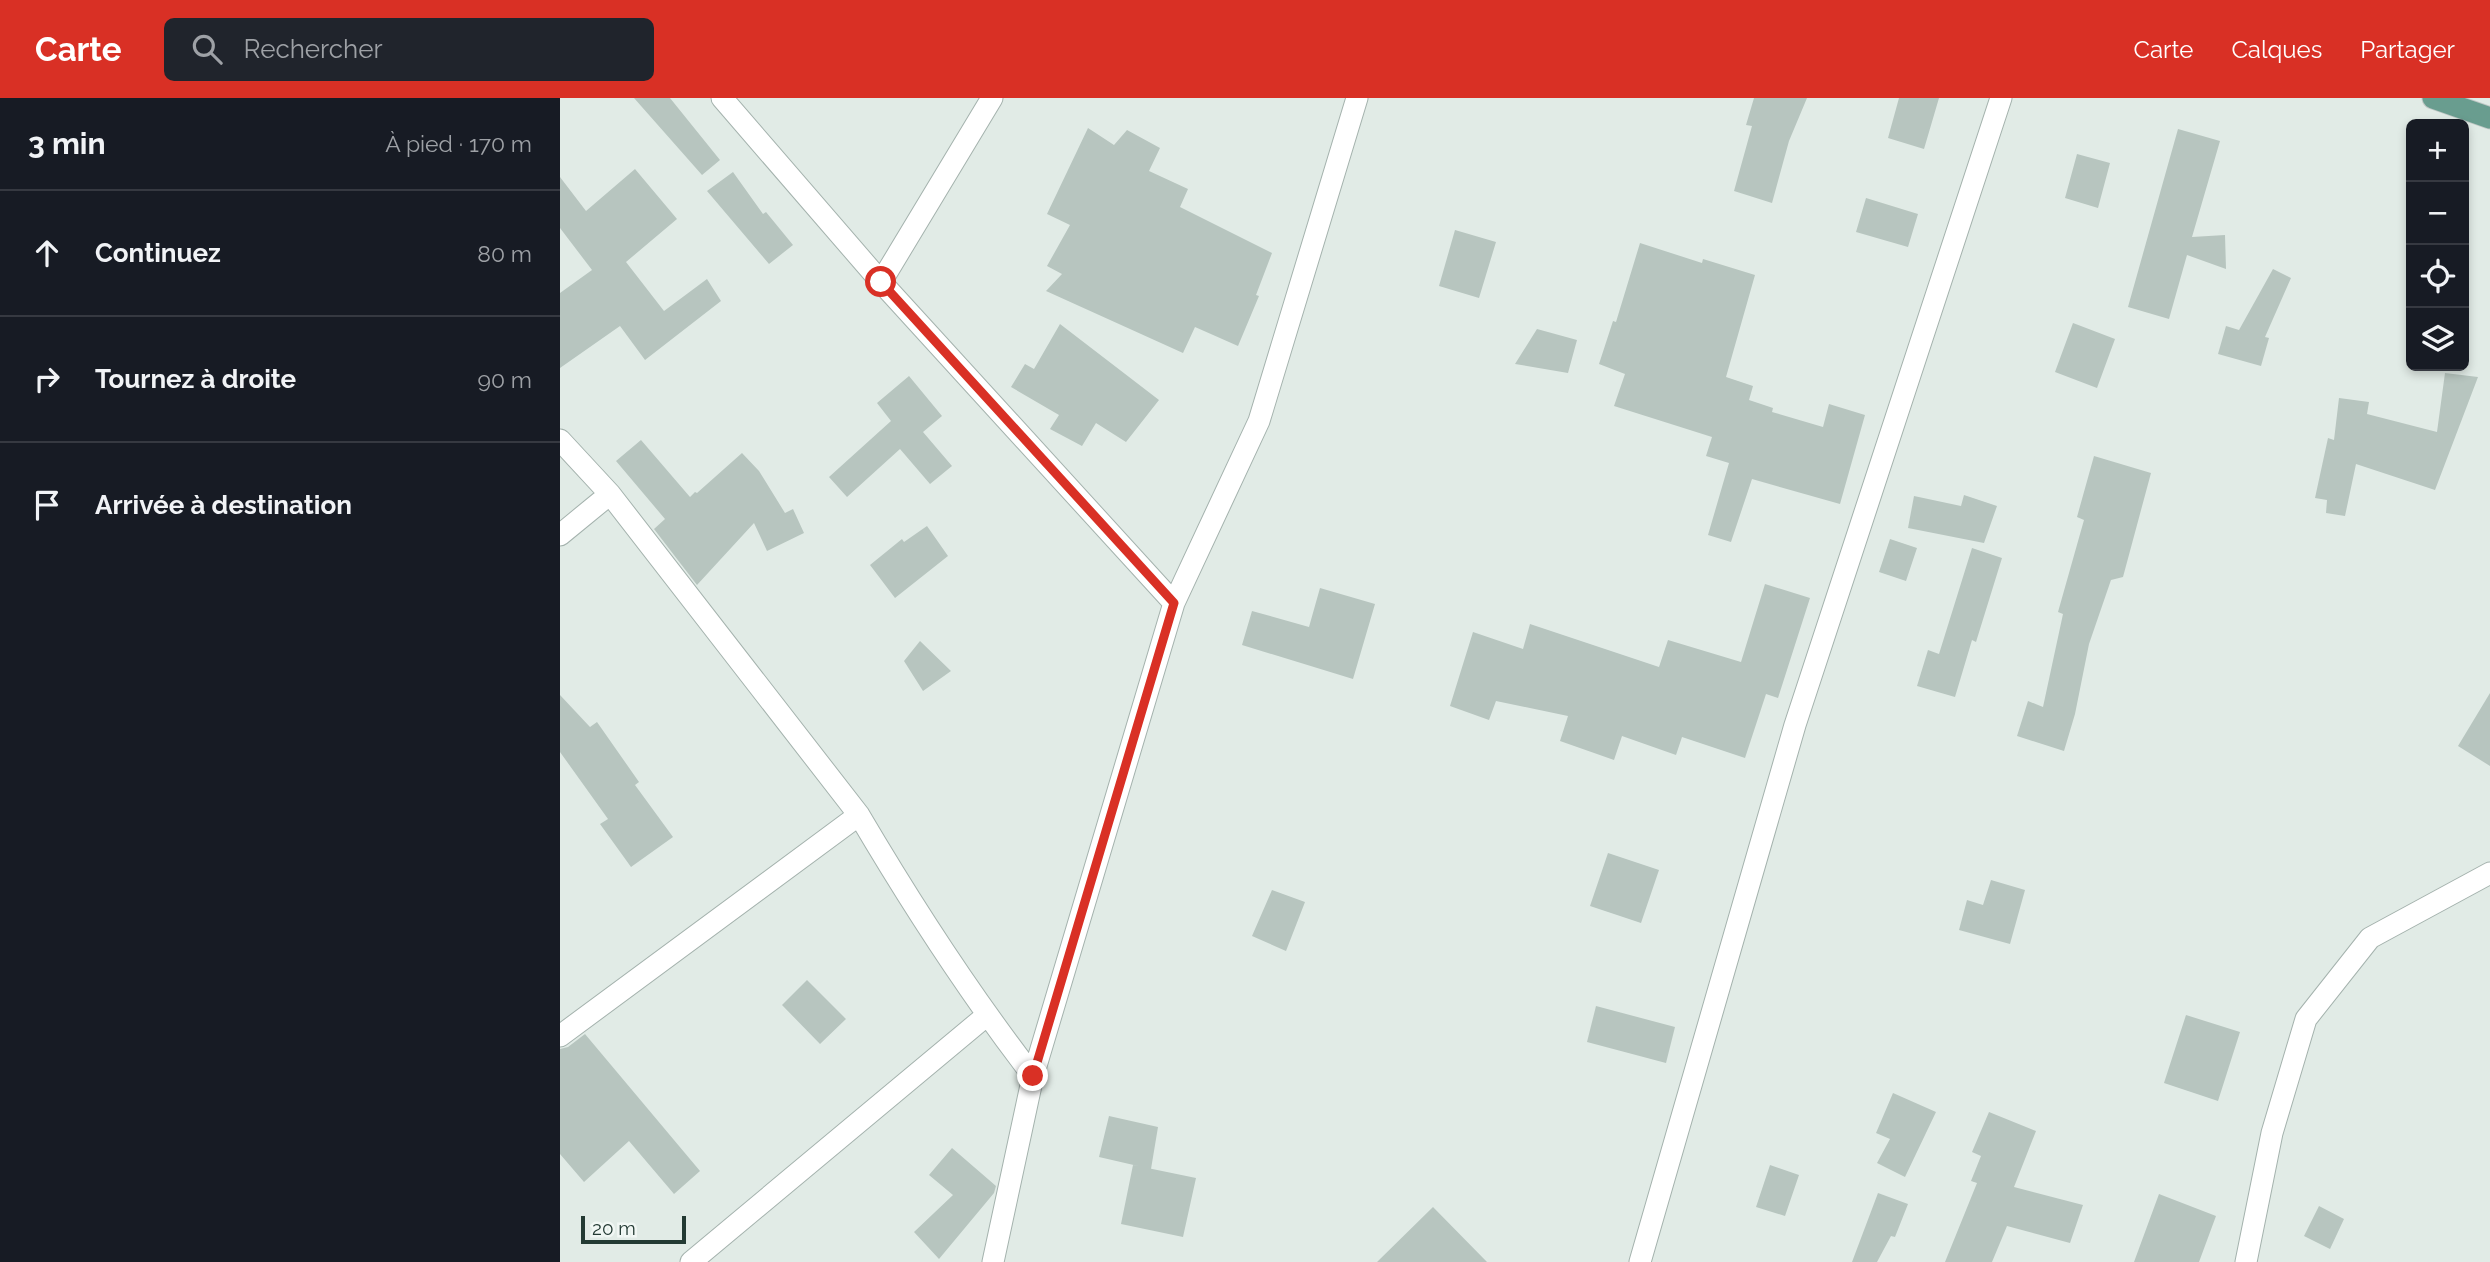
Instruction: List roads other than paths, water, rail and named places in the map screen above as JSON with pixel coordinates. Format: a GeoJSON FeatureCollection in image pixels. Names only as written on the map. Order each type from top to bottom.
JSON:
{"type":"FeatureCollection","features":[{"type":"Feature","properties":{"kind":"main road"},"geometry":{"type":"LineString","coordinates":[[2433,98],[2490,118]]}},
{"type":"Feature","properties":{"kind":"street"},"geometry":{"type":"LineString","coordinates":[[722,98],[881,282],[1174,603]]}},
{"type":"Feature","properties":{"kind":"street"},"geometry":{"type":"LineString","coordinates":[[881,282],[992,98]]}},
{"type":"Feature","properties":{"kind":"street"},"geometry":{"type":"LineString","coordinates":[[993,1262],[1033,1076],[1174,603],[1259,421],[1357,98]]}},
{"type":"Feature","properties":{"kind":"street"},"geometry":{"type":"LineString","coordinates":[[1640,1262],[1795,725],[2001,98]]}},
{"type":"Feature","properties":{"kind":"street"},"geometry":{"type":"LineString","coordinates":[[560,440],[610,494],[859,815],[986,1016],[1033,1076]]}},
{"type":"Feature","properties":{"kind":"street"},"geometry":{"type":"LineString","coordinates":[[560,535],[610,494]]}},
{"type":"Feature","properties":{"kind":"street"},"geometry":{"type":"LineString","coordinates":[[560,1036],[859,815]]}},
{"type":"Feature","properties":{"kind":"street"},"geometry":{"type":"LineString","coordinates":[[2246,1262],[2272,1133],[2306,1019],[2370,938],[2490,873]]}},
{"type":"Feature","properties":{"kind":"street"},"geometry":{"type":"LineString","coordinates":[[691,1262],[986,1016]]}}]}
